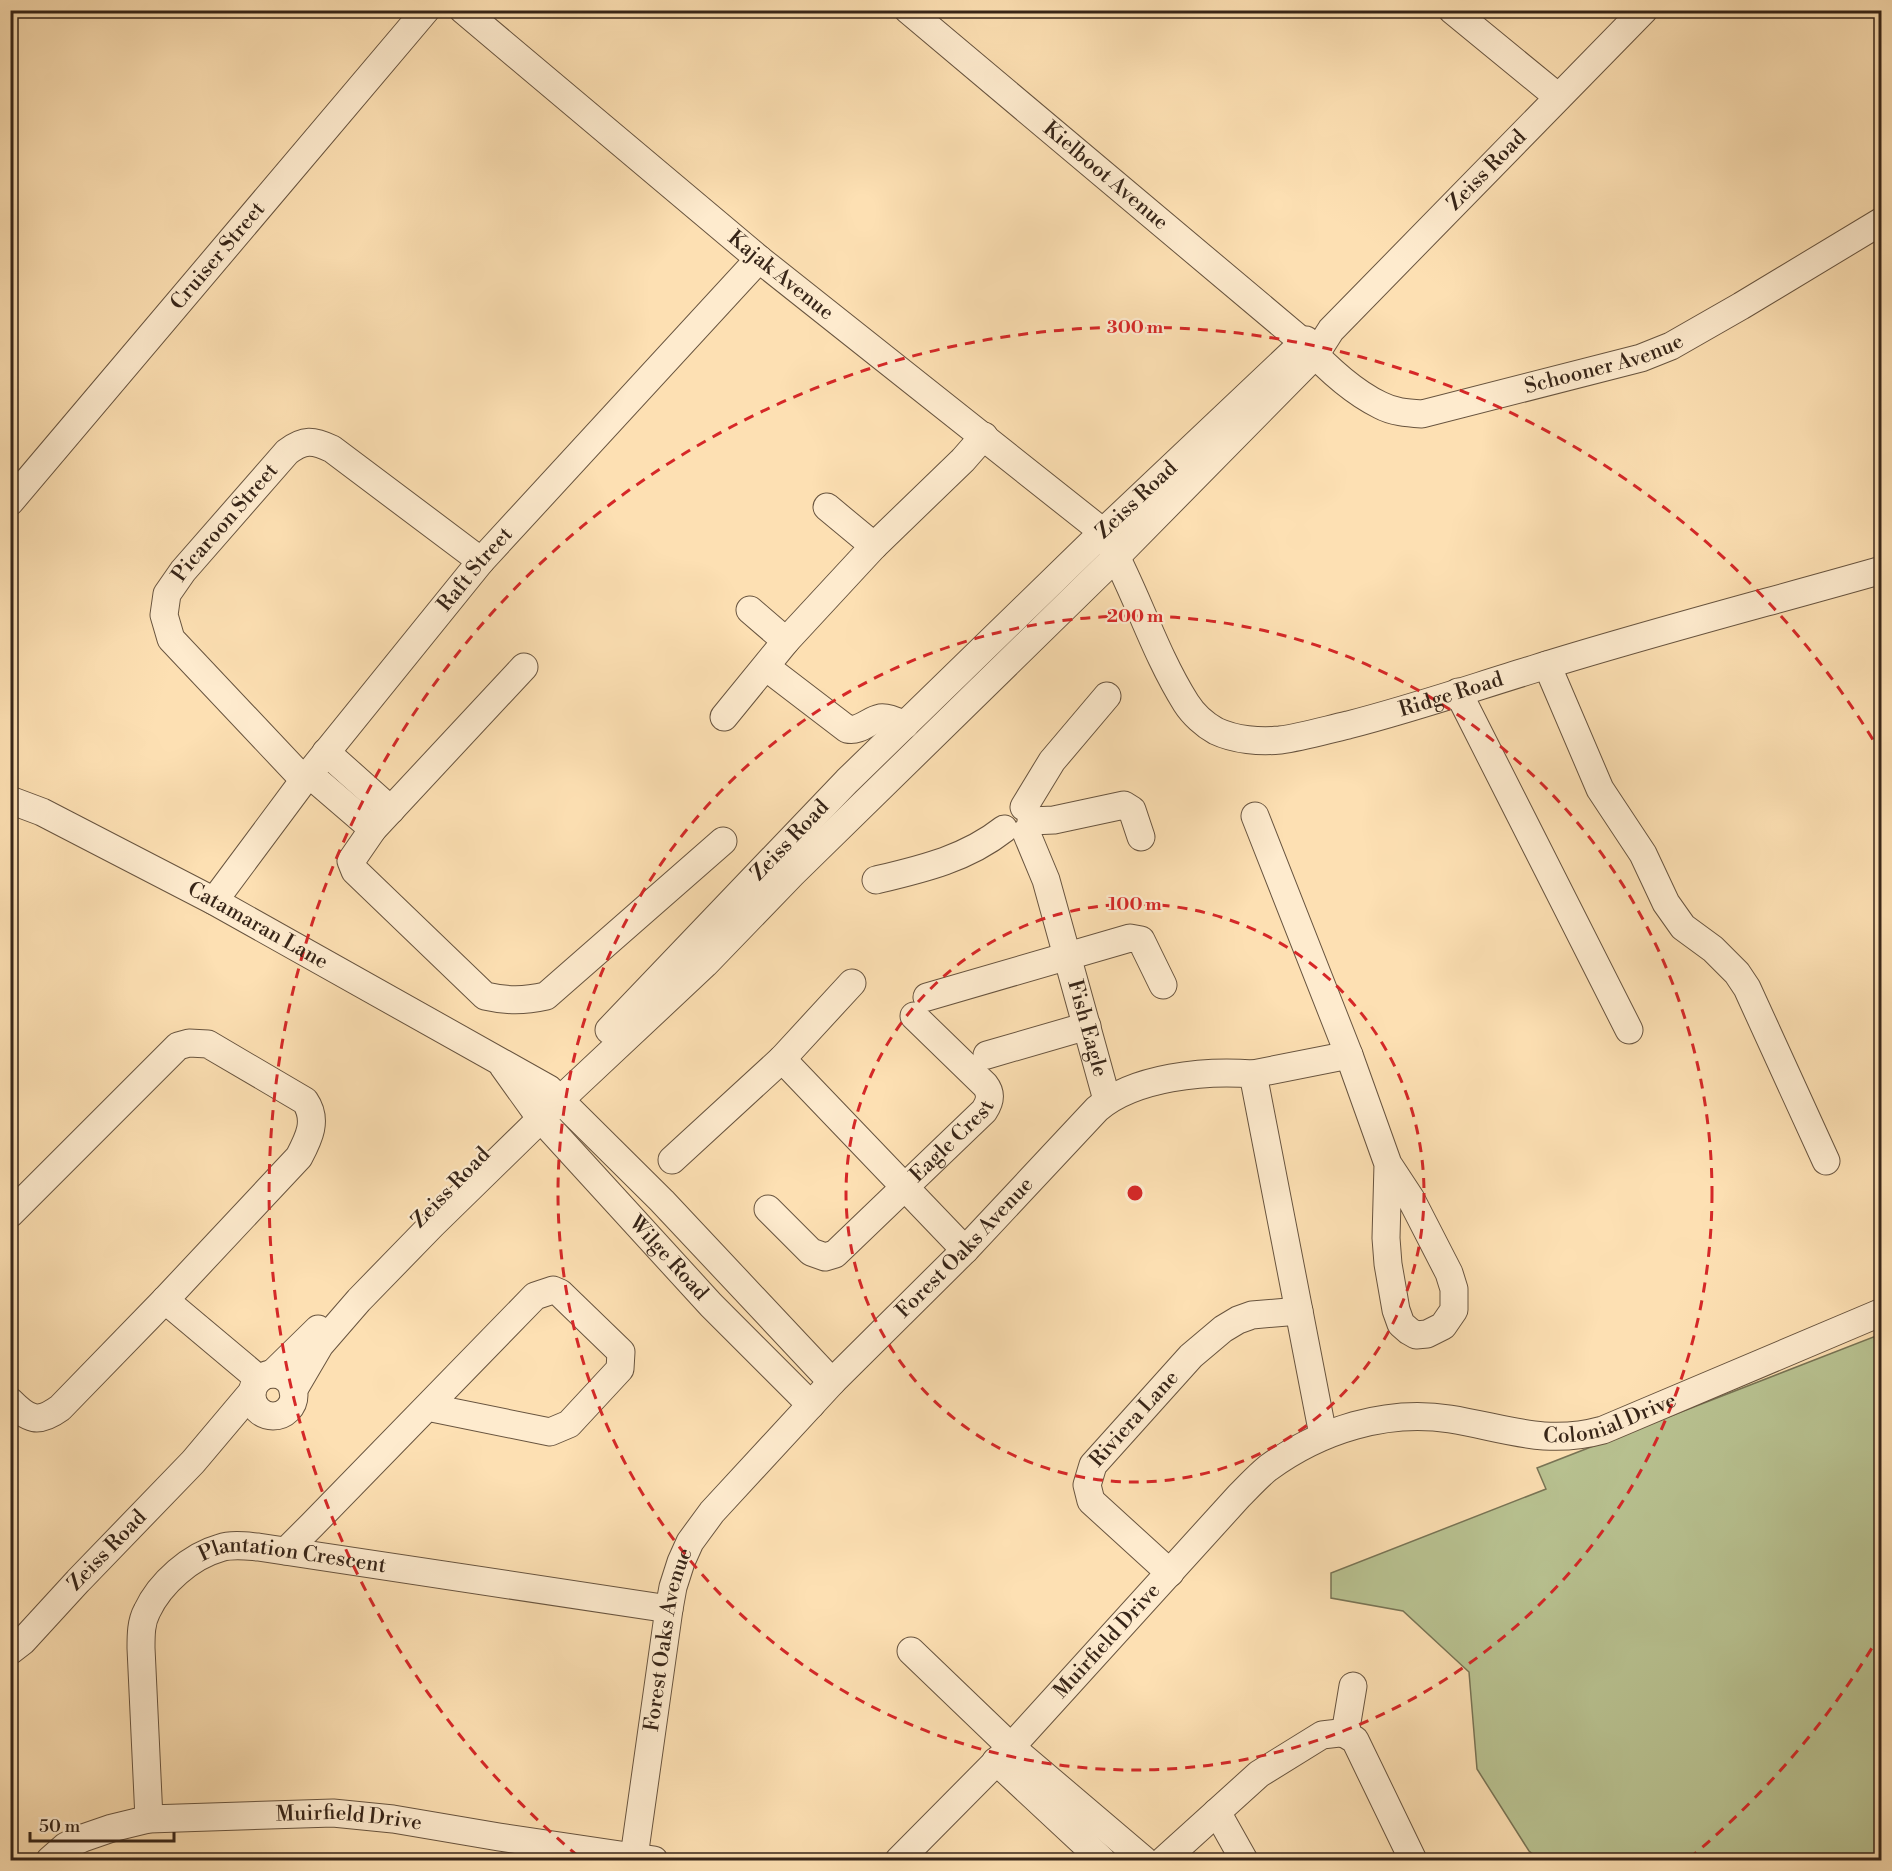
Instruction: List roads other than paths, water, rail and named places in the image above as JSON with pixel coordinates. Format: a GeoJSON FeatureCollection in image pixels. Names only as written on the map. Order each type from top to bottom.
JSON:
{"type":"FeatureCollection","features":[{"type":"Feature","properties":{"kind":"street","name":"Cruiser Street"},"geometry":{"type":"LineString","coordinates":[[10,502],[426,10]]}},
{"type":"Feature","properties":{"kind":"street","name":"Kajak Avenue"},"geometry":{"type":"LineString","coordinates":[[463,10],[759,259],[1103,532]]}},
{"type":"Feature","properties":{"kind":"street","name":"Kielboot Avenue"},"geometry":{"type":"LineString","coordinates":[[908,10],[1309,348]]}},
{"type":"Feature","properties":{"kind":"street"},"geometry":{"type":"LineString","coordinates":[[1452,10],[1558,97]]}},
{"type":"Feature","properties":{"kind":"street","name":"Zeiss Road"},"geometry":{"type":"LineString","coordinates":[[293,1391],[320,1345],[359,1300],[432,1225],[744,887],[847,781],[1103,532],[1331,330],[1644,10]]}},
{"type":"Feature","properties":{"kind":"street","name":"Schooner Avenue"},"geometry":{"type":"LineString","coordinates":[[1309,348],[1353,388],[1381,406],[1400,412],[1422,414],[1602,370],[1661,350],[1879,228]]}},
{"type":"Feature","properties":{"kind":"street","name":"Raft Street"},"geometry":{"type":"LineString","coordinates":[[214,901],[306,777],[482,561],[759,259]]}},
{"type":"Feature","properties":{"kind":"street","name":"Zeiss Road"},"geometry":{"type":"LineString","coordinates":[[15,1651],[78,1581],[192,1462],[261,1382],[315,1333],[417,1223],[545,1103],[705,964],[792,874],[1117,556],[1309,348]]}},
{"type":"Feature","properties":{"kind":"street"},"geometry":{"type":"LineString","coordinates":[[724,717],[786,641],[874,546],[984,436]]}},
{"type":"Feature","properties":{"kind":"street","name":"Picaroon Street"},"geometry":{"type":"LineString","coordinates":[[373,829],[306,777],[171,639],[164,615],[166,594],[183,571],[287,453],[298,444],[310,441],[332,449],[482,561]]}},
{"type":"Feature","properties":{"kind":"street"},"geometry":{"type":"LineString","coordinates":[[827,507],[874,546]]}},
{"type":"Feature","properties":{"kind":"street","name":"Ridge Road"},"geometry":{"type":"LineString","coordinates":[[1103,532],[1117,556],[1168,670],[1187,704],[1201,720],[1216,730],[1234,737],[1256,740],[1280,740],[1373,718],[1546,665],[1881,570]]}},
{"type":"Feature","properties":{"kind":"street"},"geometry":{"type":"LineString","coordinates":[[750,610],[786,641]]}},
{"type":"Feature","properties":{"kind":"street"},"geometry":{"type":"LineString","coordinates":[[1546,665],[1600,789],[1643,854],[1670,910],[1683,927],[1713,949],[1747,988],[1827,1161]]}},
{"type":"Feature","properties":{"kind":"street"},"geometry":{"type":"LineString","coordinates":[[524,667],[373,829],[351,861],[355,871],[486,996],[501,1000],[522,1001],[546,996],[723,840]]}},
{"type":"Feature","properties":{"kind":"street"},"geometry":{"type":"LineString","coordinates":[[766,667],[848,729],[853,730],[878,718],[887,718],[905,725]]}},
{"type":"Feature","properties":{"kind":"street"},"geometry":{"type":"LineString","coordinates":[[1458,692],[1629,1030]]}},
{"type":"Feature","properties":{"kind":"street"},"geometry":{"type":"LineString","coordinates":[[1021,822],[1052,761],[1107,696]]}},
{"type":"Feature","properties":{"kind":"street"},"geometry":{"type":"LineString","coordinates":[[326,752],[391,810]]}},
{"type":"Feature","properties":{"kind":"street","name":"Catamaran Lane"},"geometry":{"type":"LineString","coordinates":[[10,800],[42,812],[214,901],[498,1060],[545,1103]]}},
{"type":"Feature","properties":{"kind":"street"},"geometry":{"type":"LineString","coordinates":[[876,880],[927,868],[953,859],[977,848],[1021,822],[1053,820],[1124,805],[1132,810],[1141,837]]}},
{"type":"Feature","properties":{"kind":"street"},"geometry":{"type":"LineString","coordinates":[[1255,816],[1349,1055],[1388,1164],[1411,1199],[1449,1273],[1454,1289],[1452,1317],[1443,1326],[1427,1334],[1416,1335],[1409,1331],[1401,1324],[1396,1310],[1386,1238],[1388,1164]]}},
{"type":"Feature","properties":{"kind":"street","name":"Fish Eagle"},"geometry":{"type":"LineString","coordinates":[[1021,822],[1046,879],[1107,1100]]}},
{"type":"Feature","properties":{"kind":"street","name":"Fish Eagle"},"geometry":{"type":"LineString","coordinates":[[920,1006],[1130,938],[1141,940],[1164,985]]}},
{"type":"Feature","properties":{"kind":"street"},"geometry":{"type":"LineString","coordinates":[[672,1160],[782,1059],[852,983]]}},
{"type":"Feature","properties":{"kind":"street","name":"Eagle Crest"},"geometry":{"type":"LineString","coordinates":[[768,1209],[811,1252],[825,1257],[835,1254],[984,1111],[990,1097],[989,1090],[920,1006]]}},
{"type":"Feature","properties":{"kind":"street"},"geometry":{"type":"LineString","coordinates":[[987,1055],[1087,1026]]}},
{"type":"Feature","properties":{"kind":"street"},"geometry":{"type":"LineString","coordinates":[[10,1215],[169,1053],[189,1042],[208,1044],[305,1101],[312,1114],[313,1123],[299,1157],[60,1408],[44,1418],[34,1419],[10,1401]]}},
{"type":"Feature","properties":{"kind":"street","name":"Forest Oaks Avenue"},"geometry":{"type":"LineString","coordinates":[[644,1859],[669,1609],[681,1562],[699,1528],[832,1382],[965,1250],[1096,1109],[1107,1100],[1132,1088],[1210,1072],[1253,1074],[1349,1055]]}},
{"type":"Feature","properties":{"kind":"street","name":"Eagle Crest"},"geometry":{"type":"LineString","coordinates":[[782,1059],[965,1250]]}},
{"type":"Feature","properties":{"kind":"street"},"geometry":{"type":"LineString","coordinates":[[1253,1074],[1323,1435]]}},
{"type":"Feature","properties":{"kind":"street","name":"Wilge Road"},"geometry":{"type":"LineString","coordinates":[[545,1103],[662,1201],[832,1382]]}},
{"type":"Feature","properties":{"kind":"street","name":"Wilge Road"},"geometry":{"type":"LineString","coordinates":[[545,1103],[711,1305],[811,1405]]}},
{"type":"Feature","properties":{"kind":"street"},"geometry":{"type":"LineString","coordinates":[[711,1305],[735,1279]]}},
{"type":"Feature","properties":{"kind":"street"},"geometry":{"type":"LineString","coordinates":[[286,1551],[535,1296],[553,1290],[560,1293],[621,1352],[620,1369],[569,1424],[550,1432],[427,1407]]}},
{"type":"Feature","properties":{"kind":"street"},"geometry":{"type":"LineString","coordinates":[[165,1300],[261,1382],[286,1379],[291,1384],[294,1398],[287,1410],[280,1414],[266,1414],[255,1406],[261,1382]]}},
{"type":"Feature","properties":{"kind":"street","name":"Riviera Lane"},"geometry":{"type":"LineString","coordinates":[[1170,1573],[1091,1501],[1087,1485],[1093,1465],[1191,1356],[1223,1329],[1252,1315],[1299,1311]]}},
{"type":"Feature","properties":{"kind":"street","name":"Colonial Drive"},"geometry":{"type":"LineString","coordinates":[[1323,1435],[1389,1418],[1418,1417],[1448,1419],[1539,1436],[1559,1438],[1583,1435],[1603,1430],[1881,1312]]}},
{"type":"Feature","properties":{"kind":"street","name":"Zeiss Road"},"geometry":{"type":"LineString","coordinates":[[192,1462],[266,1414]]}},
{"type":"Feature","properties":{"kind":"street","name":"Muirfield Drive"},"geometry":{"type":"LineString","coordinates":[[899,1860],[1003,1754],[1226,1509],[1267,1469],[1323,1435]]}},
{"type":"Feature","properties":{"kind":"street","name":"Plantation Crescent"},"geometry":{"type":"LineString","coordinates":[[149,1819],[141,1648],[146,1612],[158,1593],[179,1572],[205,1554],[222,1547],[258,1546],[669,1609]]}},
{"type":"Feature","properties":{"kind":"street"},"geometry":{"type":"LineString","coordinates":[[911,1651],[1102,1860]]}},
{"type":"Feature","properties":{"kind":"street"},"geometry":{"type":"LineString","coordinates":[[1345,1734],[1353,1686]]}},
{"type":"Feature","properties":{"kind":"street"},"geometry":{"type":"LineString","coordinates":[[1164,1860],[1259,1774],[1322,1735],[1332,1733],[1345,1734],[1355,1740],[1413,1860]]}},
{"type":"Feature","properties":{"kind":"street"},"geometry":{"type":"LineString","coordinates":[[1003,1754],[1144,1860]]}},
{"type":"Feature","properties":{"kind":"street"},"geometry":{"type":"LineString","coordinates":[[1217,1812],[1244,1860]]}},
{"type":"Feature","properties":{"kind":"street","name":"Muirfield Drive"},"geometry":{"type":"LineString","coordinates":[[50,1860],[66,1846],[83,1838],[149,1819],[333,1814],[393,1819],[500,1849],[644,1859]]}}]}
